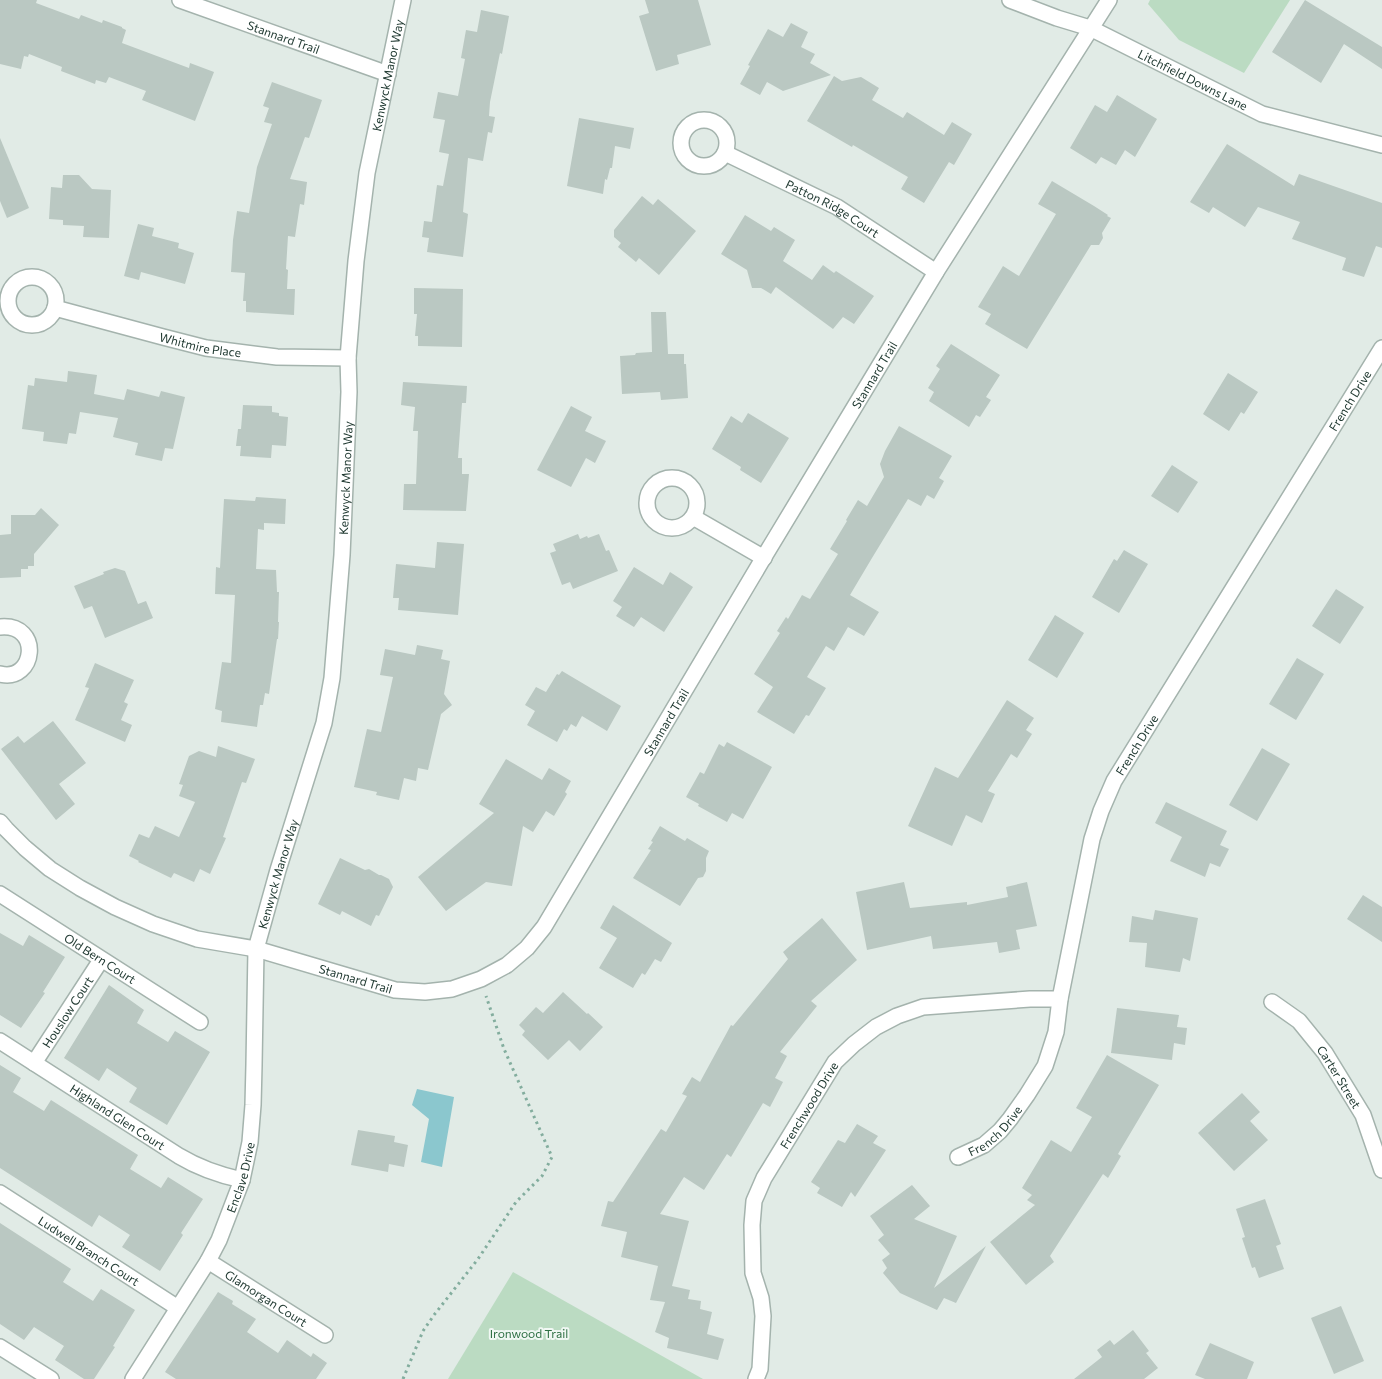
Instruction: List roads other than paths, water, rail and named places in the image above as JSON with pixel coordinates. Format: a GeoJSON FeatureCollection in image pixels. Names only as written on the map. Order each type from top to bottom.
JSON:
{"type":"FeatureCollection","features":[{"type":"Feature","properties":{"kind":"street","name":"Stannard Trail"},"geometry":{"type":"LineString","coordinates":[[180,0],[388,74]]}},
{"type":"Feature","properties":{"kind":"street","name":"Kenwyck Manor Way"},"geometry":{"type":"LineString","coordinates":[[256,949],[278,870],[324,723],[332,678],[343,546],[349,392],[348,358],[355,271],[368,174],[403,0]]}},
{"type":"Feature","properties":{"kind":"street","name":"Litchfield Downs Lane"},"geometry":{"type":"LineString","coordinates":[[1010,0],[1090,28],[1262,114],[1382,145]]}},
{"type":"Feature","properties":{"kind":"street","name":"Stannard Trail"},"geometry":{"type":"LineString","coordinates":[[0,822],[50,869],[80,888],[115,907],[153,924],[197,939],[256,949],[396,990],[425,992],[452,989],[481,979],[507,965],[527,948],[544,927],[936,272],[1109,0]]}},
{"type":"Feature","properties":{"kind":"street","name":"Patton Ridge Court"},"geometry":{"type":"LineString","coordinates":[[726,153],[838,207],[936,272]]}},
{"type":"Feature","properties":{"kind":"street","name":"Whitmire Place"},"geometry":{"type":"LineString","coordinates":[[55,308],[206,348],[277,357],[348,358]]}},
{"type":"Feature","properties":{"kind":"street","name":"French Drive"},"geometry":{"type":"LineString","coordinates":[[958,1157],[984,1145],[1010,1119],[1045,1066],[1056,1032],[1060,999],[1092,839],[1101,811],[1114,781],[1382,348]]}},
{"type":"Feature","properties":{"kind":"street"},"geometry":{"type":"LineString","coordinates":[[693,517],[764,558]]}},
{"type":"Feature","properties":{"kind":"street"},"geometry":{"type":"LineString","coordinates":[[0,627],[12,627],[22,632],[29,644],[30,655],[27,663],[19,671],[11,674],[0,674]]}},
{"type":"Feature","properties":{"kind":"street","name":"Old Bern Court"},"geometry":{"type":"LineString","coordinates":[[0,894],[200,1022]]}},
{"type":"Feature","properties":{"kind":"street","name":"Enclave Drive"},"geometry":{"type":"LineString","coordinates":[[135,1378],[208,1261],[219,1240],[242,1180],[250,1142],[253,1105],[256,949]]}},
{"type":"Feature","properties":{"kind":"street","name":"Houslow Court"},"geometry":{"type":"LineString","coordinates":[[34,1063],[101,960]]}},
{"type":"Feature","properties":{"kind":"street","name":"Frenchwood Drive"},"geometry":{"type":"LineString","coordinates":[[756,1379],[760,1369],[763,1316],[761,1298],[753,1273],[752,1225],[754,1201],[764,1178],[835,1062],[876,1027],[897,1016],[923,1007],[1030,999],[1060,999]]}},
{"type":"Feature","properties":{"kind":"street","name":"Carter Street"},"geometry":{"type":"LineString","coordinates":[[1272,1002],[1299,1021],[1325,1053],[1363,1116],[1382,1170]]}},
{"type":"Feature","properties":{"kind":"street","name":"Highland Glen Court"},"geometry":{"type":"LineString","coordinates":[[0,1041],[192,1164],[222,1176],[242,1180]]}},
{"type":"Feature","properties":{"kind":"street","name":"Ludwell Branch Court"},"geometry":{"type":"LineString","coordinates":[[0,1194],[178,1308]]}},
{"type":"Feature","properties":{"kind":"street","name":"Glamorgan Court"},"geometry":{"type":"LineString","coordinates":[[208,1261],[325,1335]]}},
{"type":"Feature","properties":{"kind":"street"},"geometry":{"type":"LineString","coordinates":[[0,1347],[51,1379]]}},
{"type":"Feature","properties":{"kind":"water"},"geometry":{"type":"Polygon","coordinates":[[[417,1089],[454,1097],[442,1167],[421,1162],[429,1119],[412,1105],[417,1089]]]}},
{"type":"Feature","properties":{"kind":"park label","name":"Ironwood Trail"},"geometry":{"type":"Point","coordinates":[529,1333]}}]}
